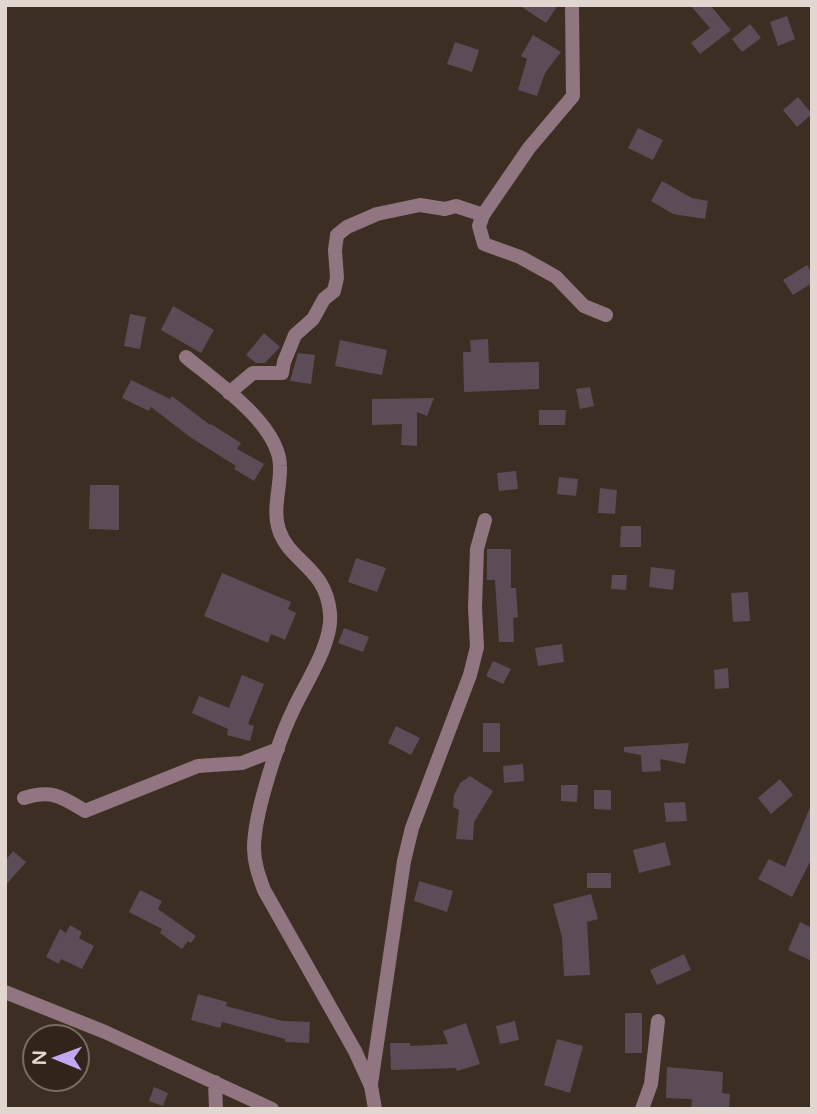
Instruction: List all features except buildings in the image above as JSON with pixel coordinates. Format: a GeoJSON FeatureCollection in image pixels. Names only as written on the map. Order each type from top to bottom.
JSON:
{"type":"FeatureCollection","features":[{"type":"Feature","properties":{"kind":"street"},"geometry":{"type":"LineString","coordinates":[[572,5],[573,96],[528,148],[483,215],[479,226],[484,244],[520,257],[556,277],[584,306],[607,315]]}},
{"type":"Feature","properties":{"kind":"street"},"geometry":{"type":"LineString","coordinates":[[229,393],[253,373],[282,373],[295,335],[313,319],[324,299],[334,291],[337,278],[337,235],[347,227],[377,214],[420,205],[444,209],[456,206],[483,215]]}},
{"type":"Feature","properties":{"kind":"street"},"geometry":{"type":"LineString","coordinates":[[186,357],[256,418],[276,449],[281,465],[276,516],[279,530],[286,544],[311,568],[327,592],[331,617],[325,645],[294,708],[278,749],[254,849],[257,872],[264,890],[327,1000],[371,1086],[375,1109]]}},
{"type":"Feature","properties":{"kind":"street"},"geometry":{"type":"LineString","coordinates":[[371,1086],[404,861],[412,828],[470,674],[477,647],[477,550],[485,520]]}},
{"type":"Feature","properties":{"kind":"street"},"geometry":{"type":"LineString","coordinates":[[24,798],[39,793],[60,795],[85,811],[198,766],[242,763],[278,749]]}},
{"type":"Feature","properties":{"kind":"street"},"geometry":{"type":"LineString","coordinates":[[5,992],[105,1032],[272,1109]]}},
{"type":"Feature","properties":{"kind":"street"},"geometry":{"type":"LineString","coordinates":[[642,1109],[651,1084],[658,1021]]}},
{"type":"Feature","properties":{"kind":"street"},"geometry":{"type":"LineString","coordinates":[[215,1082],[216,1109]]}}]}
